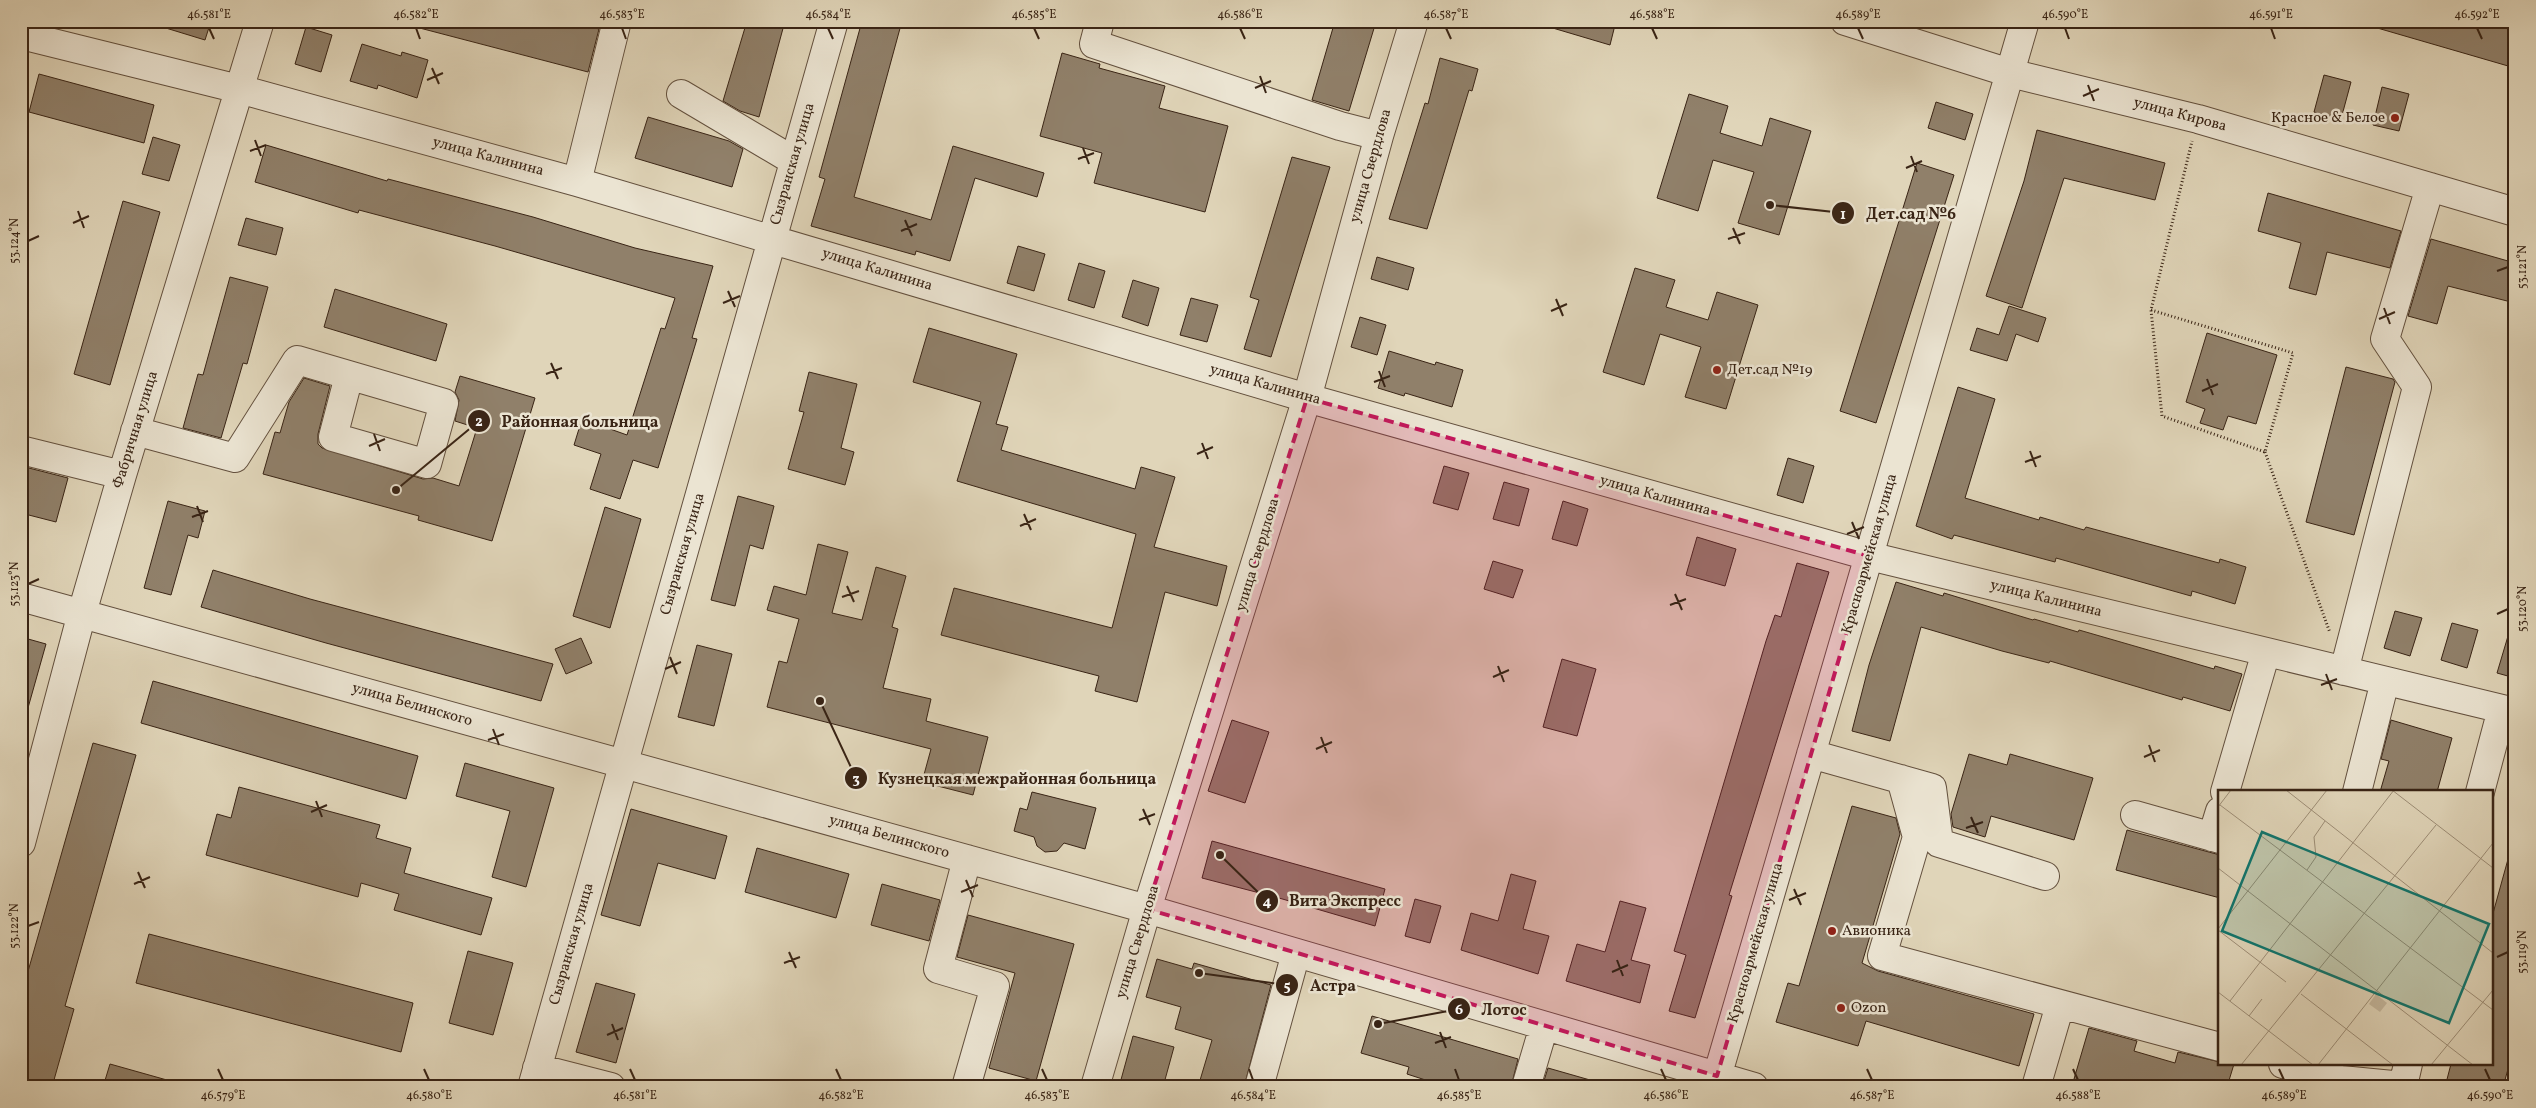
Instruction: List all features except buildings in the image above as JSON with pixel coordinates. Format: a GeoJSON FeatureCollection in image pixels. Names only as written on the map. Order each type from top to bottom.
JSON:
{"type":"FeatureCollection","features":[{"type":"Feature","properties":{"kind":"street","name":"Фабричная улица"},"geometry":{"type":"LineString","coordinates":[[21,842],[82,613],[122,475],[260,21]]}},
{"type":"Feature","properties":{"kind":"street"},"geometry":{"type":"LineString","coordinates":[[577,182],[616,25],[614,21]]}},
{"type":"Feature","properties":{"kind":"street","name":"Сызранская улица"},"geometry":{"type":"LineString","coordinates":[[534,1077],[834,21]]}},
{"type":"Feature","properties":{"kind":"street"},"geometry":{"type":"LineString","coordinates":[[1100,21],[1094,44],[1340,126],[1379,136]]}},
{"type":"Feature","properties":{"kind":"street","name":"улица Свердлова"},"geometry":{"type":"LineString","coordinates":[[1095,1087],[1147,909],[1307,398],[1379,136],[1414,21]]}},
{"type":"Feature","properties":{"kind":"street","name":"улица Кирова"},"geometry":{"type":"LineString","coordinates":[[1844,21],[2010,72],[2198,119],[2515,212]]}},
{"type":"Feature","properties":{"kind":"street","name":"Красноармейская улица"},"geometry":{"type":"LineString","coordinates":[[1715,1082],[2026,21]]}},
{"type":"Feature","properties":{"kind":"street","name":"улица Калинина"},"geometry":{"type":"LineString","coordinates":[[21,35],[239,89],[577,182],[1307,398],[1869,556],[2508,711]]}},
{"type":"Feature","properties":{"kind":"street"},"geometry":{"type":"LineString","coordinates":[[681,94],[794,161]]}},
{"type":"Feature","properties":{"kind":"street"},"geometry":{"type":"LineString","coordinates":[[2344,671],[2417,387],[2385,339],[2430,187]]}},
{"type":"Feature","properties":{"kind":"street"},"geometry":{"type":"LineString","coordinates":[[135,431],[235,458],[297,360],[349,376]]}},
{"type":"Feature","properties":{"kind":"street"},"geometry":{"type":"LineString","coordinates":[[21,450],[122,475]]}},
{"type":"Feature","properties":{"kind":"street","name":"улица Белинского"},"geometry":{"type":"LineString","coordinates":[[21,597],[1147,909],[1544,1026],[1715,1082],[1754,1087]]}},
{"type":"Feature","properties":{"kind":"street"},"geometry":{"type":"LineString","coordinates":[[2226,790],[2266,652]]}},
{"type":"Feature","properties":{"kind":"street"},"geometry":{"type":"LineString","coordinates":[[2358,790],[2385,681]]}},
{"type":"Feature","properties":{"kind":"street"},"geometry":{"type":"LineString","coordinates":[[2481,790],[2508,711]]}},
{"type":"Feature","properties":{"kind":"street"},"geometry":{"type":"LineString","coordinates":[[1811,754],[1932,788],[1939,844],[2045,876]]}},
{"type":"Feature","properties":{"kind":"street"},"geometry":{"type":"LineString","coordinates":[[1901,780],[1917,837],[1882,956],[2218,1046]]}},
{"type":"Feature","properties":{"kind":"street"},"geometry":{"type":"LineString","coordinates":[[2135,815],[2216,838],[2218,824]]}},
{"type":"Feature","properties":{"kind":"street"},"geometry":{"type":"LineString","coordinates":[[966,1087],[994,986],[938,969],[967,859]]}},
{"type":"Feature","properties":{"kind":"street"},"geometry":{"type":"LineString","coordinates":[[1259,1087],[1296,953]]}},
{"type":"Feature","properties":{"kind":"street"},"geometry":{"type":"LineString","coordinates":[[2036,1087],[2060,1005]]}},
{"type":"Feature","properties":{"kind":"street"},"geometry":{"type":"LineString","coordinates":[[1526,1087],[1544,1026]]}},
{"type":"Feature","properties":{"kind":"street"},"geometry":{"type":"LineString","coordinates":[[2289,1066],[2340,1083],[2403,1086],[2408,1066]]}},
{"type":"Feature","properties":{"kind":"street"},"geometry":{"type":"LineString","coordinates":[[534,1077],[611,1087]]}},
{"type":"Feature","properties":{"kind":"path"},"geometry":{"type":"LineString","coordinates":[[2198,119],[2152,310],[2162,416],[2265,452]]}},
{"type":"Feature","properties":{"kind":"path"},"geometry":{"type":"LineString","coordinates":[[2152,310],[2293,353],[2265,452],[2331,634]]}},
{"type":"Feature","properties":{"kind":"highlighted area"},"geometry":{"type":"Polygon","coordinates":[[[1307,398],[1869,556],[1717,1076],[1147,909],[1307,398]]]}},
{"type":"Feature","properties":{"kind":"place","name":"Красное & Белое"},"geometry":{"type":"Point","coordinates":[2395,118]}},
{"type":"Feature","properties":{"kind":"place","name":"Дет.сад №6"},"geometry":{"type":"Point","coordinates":[1770,205]}},
{"type":"Feature","properties":{"kind":"place","name":"Дет.сад №19"},"geometry":{"type":"Point","coordinates":[1717,370]}},
{"type":"Feature","properties":{"kind":"place","name":"Районная больница"},"geometry":{"type":"Point","coordinates":[396,490]}},
{"type":"Feature","properties":{"kind":"place","name":"Кузнецкая межрайонная больница"},"geometry":{"type":"Point","coordinates":[820,701]}},
{"type":"Feature","properties":{"kind":"place","name":"Вита Экспресс"},"geometry":{"type":"Point","coordinates":[1220,855]}},
{"type":"Feature","properties":{"kind":"place","name":"Авионика"},"geometry":{"type":"Point","coordinates":[1832,931]}},
{"type":"Feature","properties":{"kind":"place","name":"Астра"},"geometry":{"type":"Point","coordinates":[1199,973]}},
{"type":"Feature","properties":{"kind":"place","name":"Ozon"},"geometry":{"type":"Point","coordinates":[1841,1008]}},
{"type":"Feature","properties":{"kind":"place","name":"Лотос"},"geometry":{"type":"Point","coordinates":[1378,1024]}}]}
